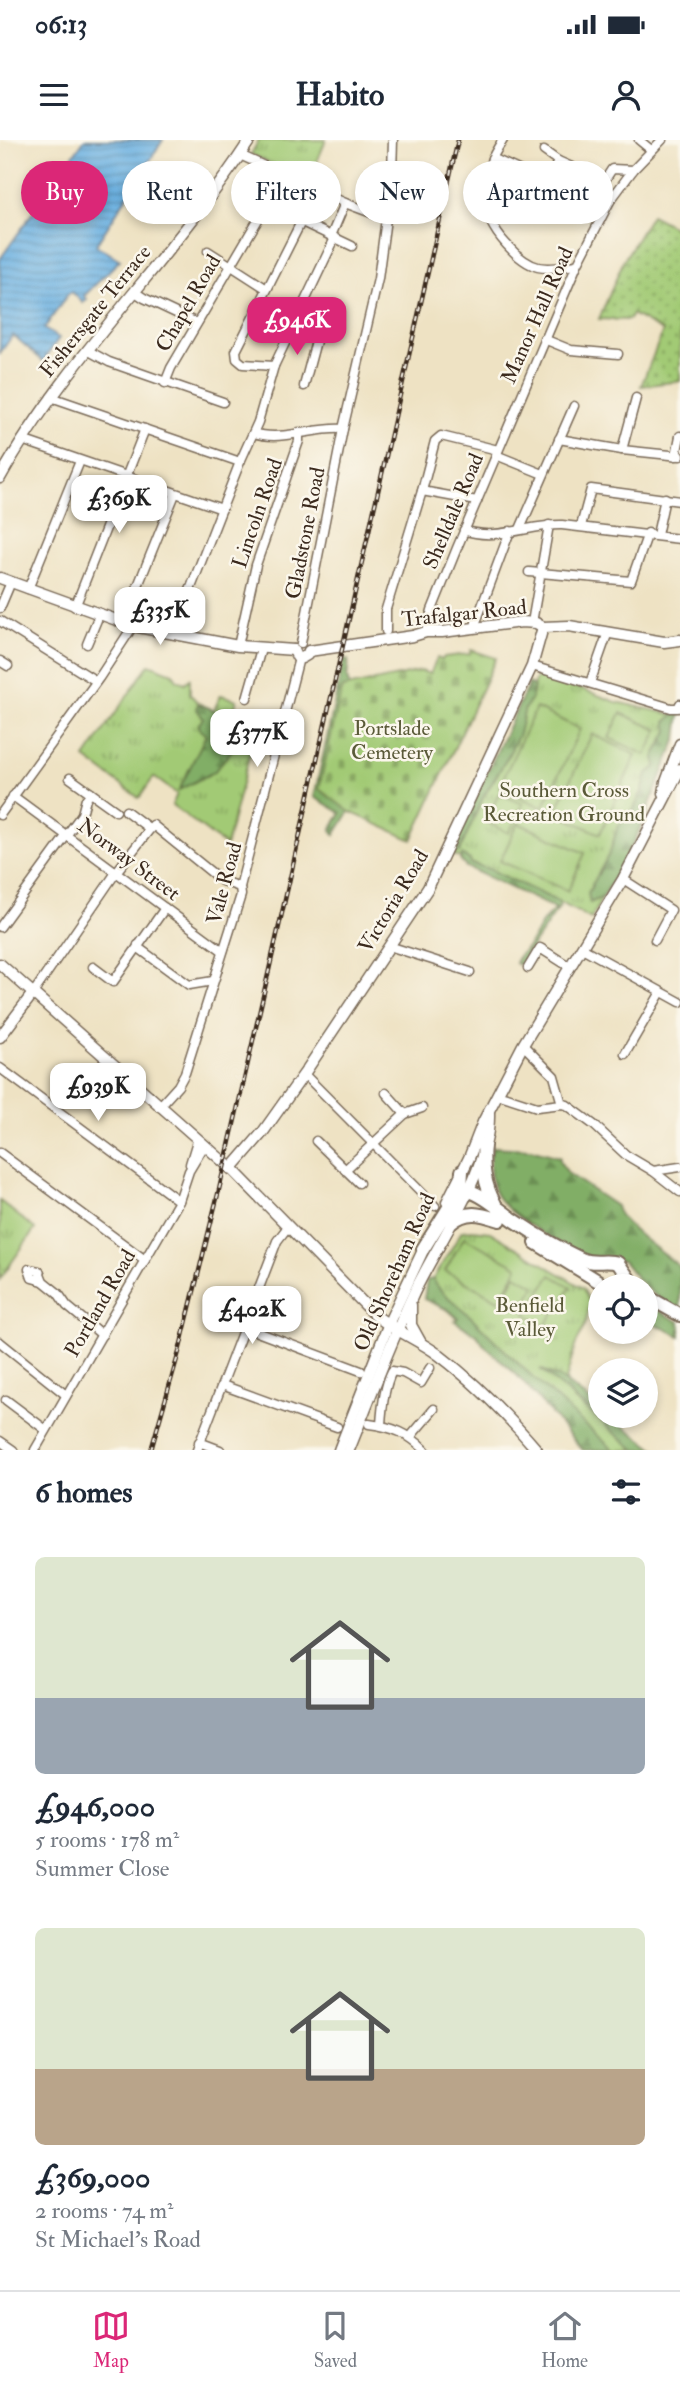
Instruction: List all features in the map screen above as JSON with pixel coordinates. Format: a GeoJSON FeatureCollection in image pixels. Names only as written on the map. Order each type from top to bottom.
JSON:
{"type":"FeatureCollection","features":[{"type":"Feature","properties":{"kind":"highway"},"geometry":{"type":"LineString","coordinates":[[484,1144],[483,1171],[499,1214]]}},
{"type":"Feature","properties":{"kind":"highway"},"geometry":{"type":"LineString","coordinates":[[423,1249],[465,1192],[462,1171]]}},
{"type":"Feature","properties":{"kind":"highway"},"geometry":{"type":"LineString","coordinates":[[465,1192],[588,1276]]}},
{"type":"Feature","properties":{"kind":"highway"},"geometry":{"type":"LineString","coordinates":[[451,1223],[464,1214],[499,1214],[582,1260],[592,1263],[618,1263],[621,1274]]}},
{"type":"Feature","properties":{"kind":"highway"},"geometry":{"type":"LineString","coordinates":[[598,1274],[606,1262]]}},
{"type":"Feature","properties":{"kind":"highway"},"geometry":{"type":"LineString","coordinates":[[658,1303],[680,1315]]}},
{"type":"Feature","properties":{"kind":"main road","name":"Fishersgate Terrace"},"geometry":{"type":"LineString","coordinates":[[0,478],[51,397],[184,232],[250,140]]}},
{"type":"Feature","properties":{"kind":"main road","name":"Trafalgar Road"},"geometry":{"type":"LineString","coordinates":[[0,578],[128,625],[261,649],[301,650],[413,636],[426,632],[522,622],[536,623],[543,627],[569,626],[608,632],[664,642],[680,648]]}},
{"type":"Feature","properties":{"kind":"main road","name":"Victoria Road"},"geometry":{"type":"LineString","coordinates":[[231,1169],[263,1132],[304,1074],[433,878],[532,666],[543,627]]}},
{"type":"Feature","properties":{"kind":"main road","name":"Trafalgar Road"},"geometry":{"type":"LineString","coordinates":[[664,642],[680,640]]}},
{"type":"Feature","properties":{"kind":"main road","name":"Old Shoreham Road"},"geometry":{"type":"LineString","coordinates":[[664,797],[666,782],[680,744]]}},
{"type":"Feature","properties":{"kind":"main road","name":"Old Shoreham Road"},"geometry":{"type":"LineString","coordinates":[[349,1450],[423,1249],[497,1094],[523,1045],[623,879],[680,769]]}},
{"type":"Feature","properties":{"kind":"main road"},"geometry":{"type":"LineString","coordinates":[[0,964],[231,1169],[370,1311],[437,1354],[478,1387],[537,1450]]}},
{"type":"Feature","properties":{"kind":"main road"},"geometry":{"type":"LineString","coordinates":[[0,1037],[34,992]]}},
{"type":"Feature","properties":{"kind":"main road","name":"Old Shoreham Road"},"geometry":{"type":"LineString","coordinates":[[339,1450],[393,1328],[414,1293],[465,1192],[484,1144],[489,1113]]}},
{"type":"Feature","properties":{"kind":"main road"},"geometry":{"type":"LineString","coordinates":[[414,1293],[410,1321],[414,1335],[424,1346]]}},
{"type":"Feature","properties":{"kind":"street","name":"Gladstone Road"},"geometry":{"type":"LineString","coordinates":[[392,161],[393,140]]}},
{"type":"Feature","properties":{"kind":"street"},"geometry":{"type":"LineString","coordinates":[[503,140],[486,175],[485,206],[488,218],[518,257],[536,267],[577,265]]}},
{"type":"Feature","properties":{"kind":"street"},"geometry":{"type":"LineString","coordinates":[[639,140],[650,149]]}},
{"type":"Feature","properties":{"kind":"street","name":"Manor Hall Road"},"geometry":{"type":"LineString","coordinates":[[613,197],[650,149],[662,140]]}},
{"type":"Feature","properties":{"kind":"street"},"geometry":{"type":"LineString","coordinates":[[544,151],[558,161]]}},
{"type":"Feature","properties":{"kind":"street"},"geometry":{"type":"LineString","coordinates":[[240,155],[355,207]]}},
{"type":"Feature","properties":{"kind":"street"},"geometry":{"type":"LineString","coordinates":[[492,158],[499,161]]}},
{"type":"Feature","properties":{"kind":"street","name":"Manor Hall Road"},"geometry":{"type":"LineString","coordinates":[[613,169],[633,170]]}},
{"type":"Feature","properties":{"kind":"street"},"geometry":{"type":"LineString","coordinates":[[173,634],[240,462],[254,433],[274,366],[333,237],[345,203]]}},
{"type":"Feature","properties":{"kind":"street","name":"Chapel Road"},"geometry":{"type":"LineString","coordinates":[[166,383],[171,368],[255,224]]}},
{"type":"Feature","properties":{"kind":"street"},"geometry":{"type":"LineString","coordinates":[[274,366],[243,364],[236,354],[300,224]]}},
{"type":"Feature","properties":{"kind":"street"},"geometry":{"type":"LineString","coordinates":[[305,224],[352,246]]}},
{"type":"Feature","properties":{"kind":"street","name":"Gladstone Road"},"geometry":{"type":"LineString","coordinates":[[301,650],[343,429],[379,279],[386,224]]}},
{"type":"Feature","properties":{"kind":"street","name":"Manor Hall Road"},"geometry":{"type":"LineString","coordinates":[[516,405],[577,265],[598,224]]}},
{"type":"Feature","properties":{"kind":"street"},"geometry":{"type":"LineString","coordinates":[[208,251],[267,289]]}},
{"type":"Feature","properties":{"kind":"street"},"geometry":{"type":"LineString","coordinates":[[135,292],[197,323]]}},
{"type":"Feature","properties":{"kind":"street"},"geometry":{"type":"LineString","coordinates":[[293,326],[314,337],[316,341],[304,386]]}},
{"type":"Feature","properties":{"kind":"street"},"geometry":{"type":"LineString","coordinates":[[544,339],[570,350],[618,354]]}},
{"type":"Feature","properties":{"kind":"street"},"geometry":{"type":"LineString","coordinates":[[87,350],[101,359],[223,402]]}},
{"type":"Feature","properties":{"kind":"street"},"geometry":{"type":"LineString","coordinates":[[51,397],[240,462]]}},
{"type":"Feature","properties":{"kind":"street"},"geometry":{"type":"LineString","coordinates":[[622,450],[636,398]]}},
{"type":"Feature","properties":{"kind":"street","name":"Shelldale Road"},"geometry":{"type":"LineString","coordinates":[[426,632],[432,610],[516,405]]}},
{"type":"Feature","properties":{"kind":"street"},"geometry":{"type":"LineString","coordinates":[[520,529],[574,406]]}},
{"type":"Feature","properties":{"kind":"street"},"geometry":{"type":"LineString","coordinates":[[75,607],[145,429]]}},
{"type":"Feature","properties":{"kind":"street"},"geometry":{"type":"LineString","coordinates":[[254,433],[271,436],[343,429]]}},
{"type":"Feature","properties":{"kind":"street","name":"Lincoln Road"},"geometry":{"type":"LineString","coordinates":[[238,646],[256,565],[299,441],[299,432]]}},
{"type":"Feature","properties":{"kind":"street"},"geometry":{"type":"LineString","coordinates":[[386,631],[386,609],[435,441],[441,436],[497,452],[543,474]]}},
{"type":"Feature","properties":{"kind":"street"},"geometry":{"type":"LineString","coordinates":[[559,439],[678,456],[680,436]]}},
{"type":"Feature","properties":{"kind":"street"},"geometry":{"type":"LineString","coordinates":[[22,440],[222,509]]}},
{"type":"Feature","properties":{"kind":"street"},"geometry":{"type":"LineString","coordinates":[[29,589],[80,461]]}},
{"type":"Feature","properties":{"kind":"street"},"geometry":{"type":"LineString","coordinates":[[581,526],[591,489],[680,501]]}},
{"type":"Feature","properties":{"kind":"street"},"geometry":{"type":"LineString","coordinates":[[422,491],[477,501]]}},
{"type":"Feature","properties":{"kind":"street"},"geometry":{"type":"LineString","coordinates":[[0,815],[96,681],[128,625],[175,494]]}},
{"type":"Feature","properties":{"kind":"street"},"geometry":{"type":"LineString","coordinates":[[529,572],[631,581],[666,498]]}},
{"type":"Feature","properties":{"kind":"street"},"geometry":{"type":"LineString","coordinates":[[533,617],[549,524]]}},
{"type":"Feature","properties":{"kind":"street"},"geometry":{"type":"LineString","coordinates":[[464,530],[481,535],[549,524],[680,539]]}},
{"type":"Feature","properties":{"kind":"street"},"geometry":{"type":"LineString","coordinates":[[477,622],[499,572],[510,531]]}},
{"type":"Feature","properties":{"kind":"street"},"geometry":{"type":"LineString","coordinates":[[0,608],[11,582]]}},
{"type":"Feature","properties":{"kind":"street"},"geometry":{"type":"LineString","coordinates":[[87,644],[99,615]]}},
{"type":"Feature","properties":{"kind":"street"},"geometry":{"type":"LineString","coordinates":[[0,621],[96,681]]}},
{"type":"Feature","properties":{"kind":"street"},"geometry":{"type":"LineString","coordinates":[[590,683],[608,632]]}},
{"type":"Feature","properties":{"kind":"street"},"geometry":{"type":"LineString","coordinates":[[247,698],[261,649]]}},
{"type":"Feature","properties":{"kind":"street","name":"Vale Road"},"geometry":{"type":"LineString","coordinates":[[159,1107],[178,1086],[185,1073],[241,895],[240,887],[301,650]]}},
{"type":"Feature","properties":{"kind":"street"},"geometry":{"type":"LineString","coordinates":[[532,666],[671,708],[678,708],[680,704]]}},
{"type":"Feature","properties":{"kind":"street"},"geometry":{"type":"LineString","coordinates":[[70,778],[116,811]]}},
{"type":"Feature","properties":{"kind":"street"},"geometry":{"type":"LineString","coordinates":[[0,927],[82,814],[86,799],[91,793]]}},
{"type":"Feature","properties":{"kind":"street","name":"Norway Street"},"geometry":{"type":"LineString","coordinates":[[13,796],[223,951]]}},
{"type":"Feature","properties":{"kind":"street"},"geometry":{"type":"LineString","coordinates":[[126,811],[222,881],[240,887]]}},
{"type":"Feature","properties":{"kind":"street"},"geometry":{"type":"LineString","coordinates":[[34,992],[117,871],[151,827]]}},
{"type":"Feature","properties":{"kind":"street"},"geometry":{"type":"LineString","coordinates":[[623,879],[671,910],[654,940]]}},
{"type":"Feature","properties":{"kind":"street"},"geometry":{"type":"LineString","coordinates":[[93,967],[113,982],[165,908]]}},
{"type":"Feature","properties":{"kind":"street"},"geometry":{"type":"LineString","coordinates":[[138,945],[189,985],[213,981]]}},
{"type":"Feature","properties":{"kind":"street"},"geometry":{"type":"LineString","coordinates":[[389,946],[466,974]]}},
{"type":"Feature","properties":{"kind":"street"},"geometry":{"type":"LineString","coordinates":[[528,968],[540,948],[570,967]]}},
{"type":"Feature","properties":{"kind":"street"},"geometry":{"type":"LineString","coordinates":[[582,948],[680,1002]]}},
{"type":"Feature","properties":{"kind":"street"},"geometry":{"type":"LineString","coordinates":[[625,1054],[661,992]]}},
{"type":"Feature","properties":{"kind":"street"},"geometry":{"type":"LineString","coordinates":[[523,1045],[554,1076],[562,1104]]}},
{"type":"Feature","properties":{"kind":"street"},"geometry":{"type":"LineString","coordinates":[[0,1068],[179,1200]]}},
{"type":"Feature","properties":{"kind":"street"},"geometry":{"type":"LineString","coordinates":[[304,1074],[435,1206]]}},
{"type":"Feature","properties":{"kind":"street"},"geometry":{"type":"LineString","coordinates":[[386,1093],[405,1114]]}},
{"type":"Feature","properties":{"kind":"street"},"geometry":{"type":"LineString","coordinates":[[497,1094],[537,1107],[562,1104],[594,1125],[626,1154],[680,1192]]}},
{"type":"Feature","properties":{"kind":"street"},"geometry":{"type":"LineString","coordinates":[[345,1170],[405,1114],[422,1108]]}},
{"type":"Feature","properties":{"kind":"street"},"geometry":{"type":"LineString","coordinates":[[316,1141],[359,1184]]}},
{"type":"Feature","properties":{"kind":"street","name":"Portland Road"},"geometry":{"type":"LineString","coordinates":[[35,1450],[179,1200],[190,1171],[190,1162],[201,1144]]}},
{"type":"Feature","properties":{"kind":"street"},"geometry":{"type":"LineString","coordinates":[[0,1153],[145,1260]]}},
{"type":"Feature","properties":{"kind":"street"},"geometry":{"type":"LineString","coordinates":[[653,1171],[677,1168]]}},
{"type":"Feature","properties":{"kind":"street"},"geometry":{"type":"LineString","coordinates":[[670,1183],[677,1168]]}},
{"type":"Feature","properties":{"kind":"street"},"geometry":{"type":"LineString","coordinates":[[220,1450],[198,1446],[277,1241],[287,1228]]}},
{"type":"Feature","properties":{"kind":"street"},"geometry":{"type":"LineString","coordinates":[[43,1281],[58,1293],[67,1306],[102,1335]]}},
{"type":"Feature","properties":{"kind":"street"},"geometry":{"type":"LineString","coordinates":[[244,1327],[361,1371]]}},
{"type":"Feature","properties":{"kind":"street"},"geometry":{"type":"LineString","coordinates":[[0,1342],[66,1395]]}},
{"type":"Feature","properties":{"kind":"street"},"geometry":{"type":"LineString","coordinates":[[381,1425],[384,1389],[391,1371],[402,1373],[421,1383],[430,1368]]}},
{"type":"Feature","properties":{"kind":"street"},"geometry":{"type":"LineString","coordinates":[[222,1385],[337,1427]]}},
{"type":"Feature","properties":{"kind":"street"},"geometry":{"type":"LineString","coordinates":[[6,1399],[47,1430]]}},
{"type":"Feature","properties":{"kind":"street"},"geometry":{"type":"LineString","coordinates":[[411,1436],[434,1409]]}},
{"type":"Feature","properties":{"kind":"street"},"geometry":{"type":"LineString","coordinates":[[369,1424],[396,1429],[411,1436],[425,1450]]}},
{"type":"Feature","properties":{"kind":"street"},"geometry":{"type":"LineString","coordinates":[[0,1441],[13,1450]]}},
{"type":"Feature","properties":{"kind":"green space"},"geometry":{"type":"Polygon","coordinates":[[[259,140],[326,140],[317,161],[266,161],[251,154],[259,140]]]}},
{"type":"Feature","properties":{"kind":"green space"},"geometry":{"type":"Polygon","coordinates":[[[651,215],[680,230],[680,381],[641,386],[663,331],[632,314],[629,320],[599,319],[624,260],[651,215]]]}},
{"type":"Feature","properties":{"kind":"green space","name":"Portslade Cemetery"},"geometry":{"type":"Polygon","coordinates":[[[471,650],[496,658],[412,840],[350,812],[319,789],[342,688],[421,671],[430,674],[437,658],[442,660],[444,657],[470,654],[471,650]]]}},
{"type":"Feature","properties":{"kind":"green space"},"geometry":{"type":"Polygon","coordinates":[[[344,659],[348,660],[347,679],[350,686],[359,685],[353,806],[335,835],[331,830],[341,813],[314,797],[344,659]]]}},
{"type":"Feature","properties":{"kind":"green space"},"geometry":{"type":"Polygon","coordinates":[[[149,664],[173,673],[177,680],[185,683],[190,679],[190,694],[198,703],[214,710],[221,695],[237,700],[228,731],[252,745],[226,846],[172,805],[177,794],[154,777],[139,798],[85,758],[149,664]]]}},
{"type":"Feature","properties":{"kind":"green space","name":"Southern Cross Recreation Ground"},"geometry":{"type":"Polygon","coordinates":[[[537,677],[574,686],[616,702],[680,716],[645,819],[591,919],[449,853],[537,677]]]}},
{"type":"Feature","properties":{"kind":"green space"},"geometry":{"type":"Polygon","coordinates":[[[529,683],[534,687],[531,700],[525,708],[519,734],[484,796],[459,852],[450,852],[529,683]]]}},
{"type":"Feature","properties":{"kind":"green space"},"geometry":{"type":"Polygon","coordinates":[[[198,704],[214,710],[220,719],[212,725],[220,732],[226,731],[232,736],[228,743],[233,749],[214,772],[179,790],[206,735],[200,730],[199,724],[203,718],[196,708],[198,704]]]}},
{"type":"Feature","properties":{"kind":"green space"},"geometry":{"type":"Polygon","coordinates":[[[536,708],[580,729],[543,808],[499,787],[536,708]]]}},
{"type":"Feature","properties":{"kind":"green space"},"geometry":{"type":"Polygon","coordinates":[[[680,712],[677,738],[636,838],[603,897],[590,903],[588,893],[610,852],[618,826],[634,809],[647,774],[656,767],[655,755],[668,731],[666,722],[680,712]]]}},
{"type":"Feature","properties":{"kind":"green space"},"geometry":{"type":"Polygon","coordinates":[[[621,713],[658,730],[646,755],[609,738],[621,713]]]}},
{"type":"Feature","properties":{"kind":"green space"},"geometry":{"type":"Polygon","coordinates":[[[592,734],[636,755],[600,834],[555,813],[592,734]]]}},
{"type":"Feature","properties":{"kind":"green space"},"geometry":{"type":"Polygon","coordinates":[[[499,793],[523,804],[509,833],[486,822],[499,793]]]}},
{"type":"Feature","properties":{"kind":"green space"},"geometry":{"type":"Polygon","coordinates":[[[518,823],[585,853],[568,891],[500,861],[518,823]]]}},
{"type":"Feature","properties":{"kind":"green space"},"geometry":{"type":"Polygon","coordinates":[[[462,855],[470,860],[471,864],[489,869],[559,902],[560,906],[519,965],[515,963],[518,958],[543,922],[556,909],[466,867],[460,860],[462,855]]]}},
{"type":"Feature","properties":{"kind":"green space"},"geometry":{"type":"Polygon","coordinates":[[[492,1147],[530,1149],[560,1157],[560,1162],[569,1174],[616,1206],[633,1230],[680,1267],[680,1311],[658,1297],[658,1274],[634,1274],[623,1261],[590,1258],[536,1229],[509,1209],[499,1199],[492,1185],[492,1147]]]}},
{"type":"Feature","properties":{"kind":"green space"},"geometry":{"type":"Polygon","coordinates":[[[0,1201],[35,1229],[0,1279],[0,1201]]]}},
{"type":"Feature","properties":{"kind":"green space","name":"Benfield Valley"},"geometry":{"type":"Polygon","coordinates":[[[462,1231],[490,1232],[583,1288],[588,1299],[588,1313],[566,1380],[573,1399],[588,1411],[588,1428],[609,1428],[636,1450],[583,1450],[517,1375],[484,1345],[477,1335],[455,1321],[457,1318],[448,1310],[424,1299],[462,1231]]]}},
{"type":"Feature","properties":{"kind":"green space"},"geometry":{"type":"Polygon","coordinates":[[[464,1237],[518,1267],[500,1301],[445,1271],[464,1237]]]}},
{"type":"Feature","properties":{"kind":"green space"},"geometry":{"type":"Polygon","coordinates":[[[516,1275],[535,1286],[522,1308],[503,1297],[516,1275]]]}},
{"type":"Feature","properties":{"kind":"green space"},"geometry":{"type":"Polygon","coordinates":[[[551,1275],[571,1287],[545,1326],[526,1314],[551,1275]]]}},
{"type":"Feature","properties":{"kind":"green space"},"geometry":{"type":"Polygon","coordinates":[[[433,1279],[445,1294],[523,1368],[614,1450],[583,1450],[517,1375],[484,1345],[477,1335],[455,1321],[458,1318],[448,1309],[424,1299],[427,1280],[433,1279]]]}},
{"type":"Feature","properties":{"kind":"green space"},"geometry":{"type":"Polygon","coordinates":[[[658,1310],[680,1322],[680,1336],[658,1326],[658,1310]]]}},
{"type":"Feature","properties":{"kind":"green space"},"geometry":{"type":"Polygon","coordinates":[[[540,1369],[560,1378],[588,1399],[588,1410],[540,1369]]]}},
{"type":"Feature","properties":{"kind":"green space"},"geometry":{"type":"Polygon","coordinates":[[[609,1428],[626,1428],[656,1450],[636,1450],[609,1428]]]}},
{"type":"Feature","properties":{"kind":"water"},"geometry":{"type":"Polygon","coordinates":[[[84,140],[163,140],[150,161],[122,161],[122,204],[96,245],[120,260],[84,296],[87,299],[83,303],[72,292],[68,294],[44,329],[59,338],[43,361],[13,335],[0,353],[0,259],[25,224],[108,224],[108,161],[69,161],[84,140]]]}},
{"type":"Feature","properties":{"kind":"railway"},"geometry":{"type":"LineString","coordinates":[[151,1450],[179,1352],[218,1194],[458,140]]}}]}
